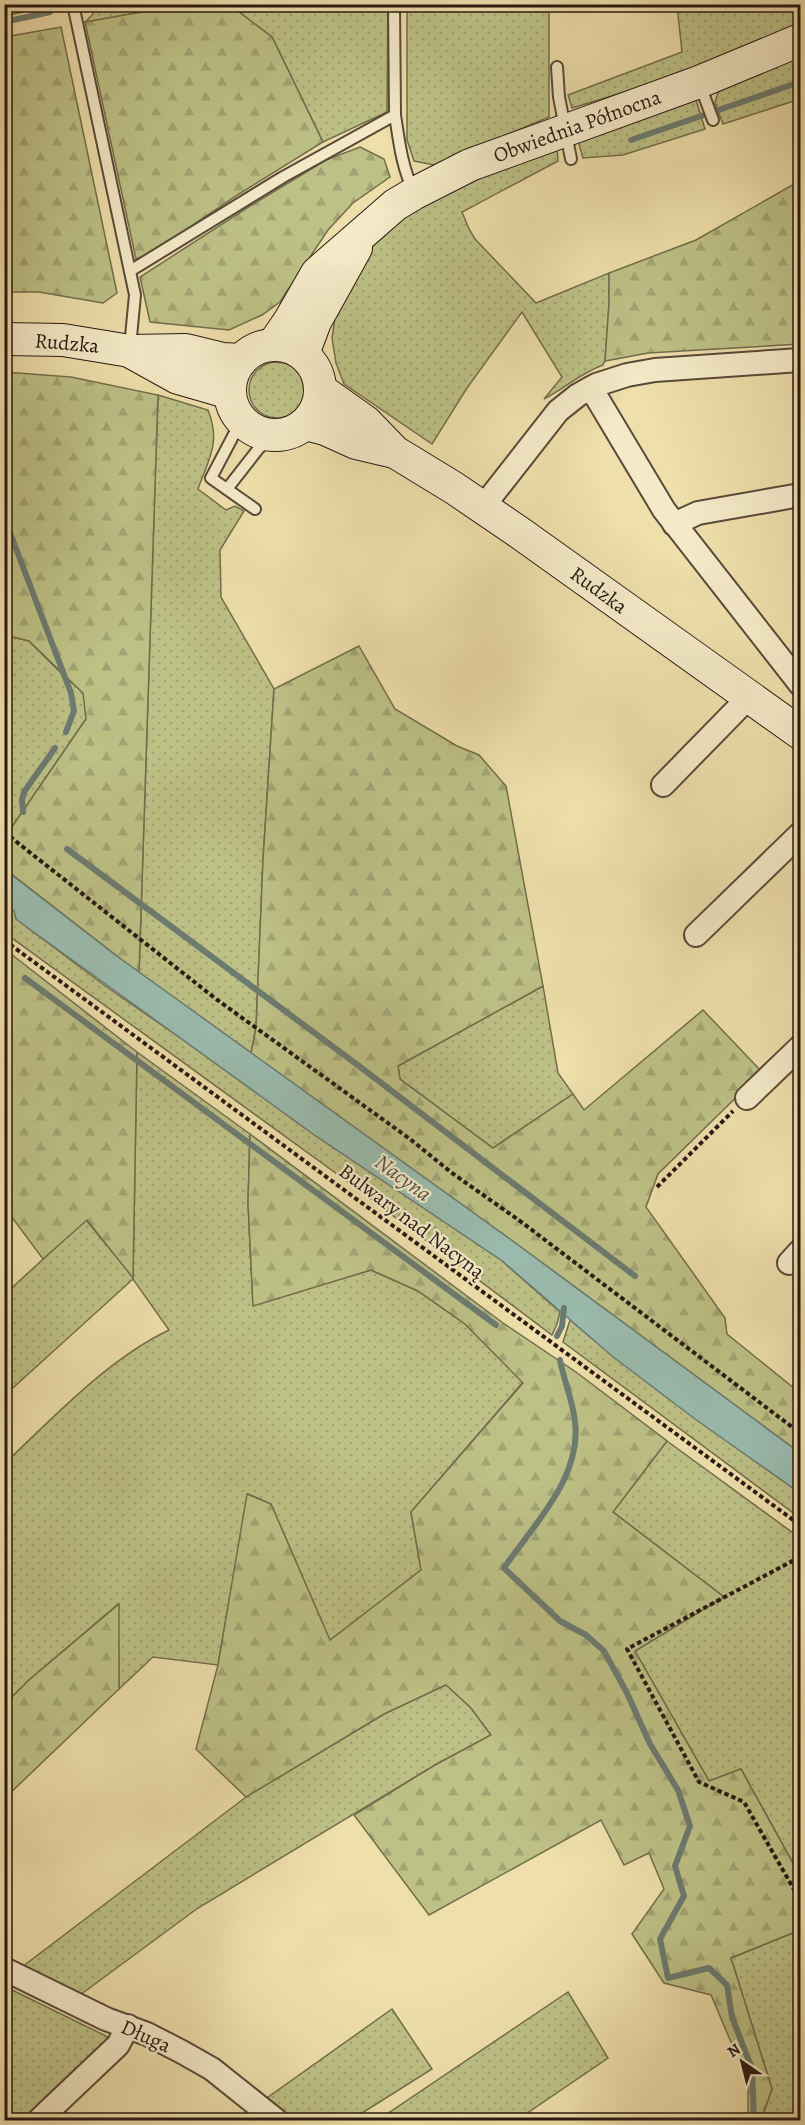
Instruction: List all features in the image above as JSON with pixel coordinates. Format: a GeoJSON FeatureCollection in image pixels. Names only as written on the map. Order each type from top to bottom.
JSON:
{"type":"FeatureCollection","features":[{"type":"Feature","properties":{"kind":"main road","name":"Obwiednia Północna"},"geometry":{"type":"LineString","coordinates":[[273,345],[318,273],[395,206],[415,193],[470,165],[568,145],[699,82],[801,40]]}},
{"type":"Feature","properties":{"kind":"main road","name":"Obwiednia Północna"},"geometry":{"type":"LineString","coordinates":[[303,354],[315,322],[364,232]]}},
{"type":"Feature","properties":{"kind":"main road","name":"Rudzka"},"geometry":{"type":"LineString","coordinates":[[4,339],[63,340],[130,351],[186,350],[223,359],[241,360]]}},
{"type":"Feature","properties":{"kind":"main road"},"geometry":{"type":"LineString","coordinates":[[273,345],[295,349],[303,354],[316,370],[321,390],[317,409],[306,424],[290,434],[272,436],[250,429],[231,403],[230,393],[234,370],[241,360],[255,350],[273,345]]}},
{"type":"Feature","properties":{"kind":"main road","name":"Rudzka"},"geometry":{"type":"LineString","coordinates":[[130,351],[178,378],[230,393]]}},
{"type":"Feature","properties":{"kind":"main road","name":"Rudzka"},"geometry":{"type":"LineString","coordinates":[[321,390],[366,422],[395,452],[482,508],[801,733]]}},
{"type":"Feature","properties":{"kind":"main road","name":"Rudzka"},"geometry":{"type":"LineString","coordinates":[[306,424],[325,429],[356,443],[395,452]]}},
{"type":"Feature","properties":{"kind":"street"},"geometry":{"type":"LineString","coordinates":[[482,508],[558,411],[572,399],[591,388],[640,372],[801,360]]}},
{"type":"Feature","properties":{"kind":"street"},"geometry":{"type":"LineString","coordinates":[[591,388],[674,524],[801,684]]}},
{"type":"Feature","properties":{"kind":"street"},"geometry":{"type":"LineString","coordinates":[[674,524],[698,513],[801,495]]}},
{"type":"Feature","properties":{"kind":"street"},"geometry":{"type":"LineString","coordinates":[[663,785],[750,697]]}},
{"type":"Feature","properties":{"kind":"street"},"geometry":{"type":"LineString","coordinates":[[696,935],[801,834]]}},
{"type":"Feature","properties":{"kind":"street"},"geometry":{"type":"LineString","coordinates":[[747,1098],[801,1047]]}},
{"type":"Feature","properties":{"kind":"street","name":"Długa"},"geometry":{"type":"LineString","coordinates":[[4,1969],[106,2019],[147,2034],[212,2069],[276,2121]]}},
{"type":"Feature","properties":{"kind":"street"},"geometry":{"type":"LineString","coordinates":[[39,2121],[118,2045],[128,2026]]}},
{"type":"Feature","properties":{"kind":"lane"},"geometry":{"type":"LineString","coordinates":[[73,4],[135,295],[130,351]]}},
{"type":"Feature","properties":{"kind":"lane"},"geometry":{"type":"LineString","coordinates":[[394,4],[395,115],[408,181],[415,193]]}},
{"type":"Feature","properties":{"kind":"lane"},"geometry":{"type":"LineString","coordinates":[[557,68],[559,97],[568,145]]}},
{"type":"Feature","properties":{"kind":"lane"},"geometry":{"type":"LineString","coordinates":[[699,82],[713,120]]}},
{"type":"Feature","properties":{"kind":"lane"},"geometry":{"type":"LineString","coordinates":[[130,271],[284,177],[395,115]]}},
{"type":"Feature","properties":{"kind":"lane"},"geometry":{"type":"LineString","coordinates":[[242,421],[211,478],[255,509]]}},
{"type":"Feature","properties":{"kind":"lane"},"geometry":{"type":"LineString","coordinates":[[227,489],[259,448],[272,436]]}},
{"type":"Feature","properties":{"kind":"path"},"geometry":{"type":"LineString","coordinates":[[4,832],[226,1006],[410,1139],[452,1173],[520,1221],[801,1432]]}},
{"type":"Feature","properties":{"kind":"path","name":"Bulwary nad Nacyną"},"geometry":{"type":"LineString","coordinates":[[4,940],[801,1525]]}},
{"type":"Feature","properties":{"kind":"path"},"geometry":{"type":"LineString","coordinates":[[657,1188],[747,1098]]}},
{"type":"Feature","properties":{"kind":"path"},"geometry":{"type":"LineString","coordinates":[[800,1557],[627,1649],[699,1782],[744,1802],[801,1900]]}},
{"type":"Feature","properties":{"kind":"green space"},"geometry":{"type":"Polygon","coordinates":[[[5,4],[56,4],[56,5],[5,16],[5,4]]]}},
{"type":"Feature","properties":{"kind":"green space"},"geometry":{"type":"Polygon","coordinates":[[[182,5],[85,22],[93,14],[93,6],[182,5]]]}},
{"type":"Feature","properties":{"kind":"green space"},"geometry":{"type":"Polygon","coordinates":[[[182,5],[235,9],[272,37],[323,142],[239,194],[150,254],[136,259],[85,22],[182,5]]]}},
{"type":"Feature","properties":{"kind":"green space"},"geometry":{"type":"Polygon","coordinates":[[[195,5],[388,5],[387,112],[323,142],[272,37],[235,9],[195,5]]]}},
{"type":"Feature","properties":{"kind":"green space"},"geometry":{"type":"Polygon","coordinates":[[[407,5],[549,5],[549,117],[434,165],[414,161],[407,140],[407,5]]]}},
{"type":"Feature","properties":{"kind":"green space"},"geometry":{"type":"Polygon","coordinates":[[[677,5],[799,5],[800,25],[696,70],[572,108],[568,95],[682,52],[677,5]]]}},
{"type":"Feature","properties":{"kind":"green space"},"geometry":{"type":"Polygon","coordinates":[[[61,27],[117,293],[103,303],[39,292],[5,292],[5,37],[61,27]]]}},
{"type":"Feature","properties":{"kind":"green space"},"geometry":{"type":"Polygon","coordinates":[[[800,52],[800,99],[723,124],[715,103],[718,92],[800,52]]]}},
{"type":"Feature","properties":{"kind":"green space"},"geometry":{"type":"Polygon","coordinates":[[[696,100],[705,129],[623,155],[583,158],[578,141],[696,100]]]}},
{"type":"Feature","properties":{"kind":"green space"},"geometry":{"type":"Polygon","coordinates":[[[800,124],[800,344],[648,353],[605,361],[609,273],[696,240],[796,183],[800,124]]]}},
{"type":"Feature","properties":{"kind":"green space"},"geometry":{"type":"Polygon","coordinates":[[[557,146],[558,161],[462,212],[475,239],[536,303],[609,273],[605,361],[603,365],[587,372],[544,399],[562,377],[522,312],[467,388],[432,444],[344,384],[336,363],[332,338],[335,318],[328,312],[373,246],[403,219],[451,186],[557,146]]]}},
{"type":"Feature","properties":{"kind":"green space"},"geometry":{"type":"Polygon","coordinates":[[[360,147],[384,159],[390,177],[353,203],[328,230],[280,302],[262,315],[229,330],[150,322],[140,277],[326,160],[360,147]]]}},
{"type":"Feature","properties":{"kind":"green space"},"geometry":{"type":"Polygon","coordinates":[[[277,362],[288,364],[297,370],[303,379],[305,390],[303,401],[297,410],[288,416],[277,418],[266,416],[257,410],[251,401],[249,390],[251,379],[257,370],[266,364],[277,362]]]}},
{"type":"Feature","properties":{"kind":"green space"},"geometry":{"type":"Polygon","coordinates":[[[4,372],[71,377],[158,395],[139,973],[5,869],[5,837],[86,719],[83,693],[29,641],[5,635],[4,372]]]}},
{"type":"Feature","properties":{"kind":"green space"},"geometry":{"type":"Polygon","coordinates":[[[158,395],[208,410],[213,432],[212,450],[198,489],[226,510],[235,506],[244,511],[220,550],[221,597],[274,689],[263,860],[256,1028],[251,1053],[139,973],[158,395]]]}},
{"type":"Feature","properties":{"kind":"green space"},"geometry":{"type":"Polygon","coordinates":[[[5,635],[29,641],[84,693],[86,719],[5,837],[5,635]]]}},
{"type":"Feature","properties":{"kind":"green space"},"geometry":{"type":"Polygon","coordinates":[[[359,646],[395,709],[457,746],[479,755],[506,786],[543,986],[398,1066],[400,1079],[493,1148],[573,1094],[584,1110],[703,1010],[762,1072],[658,1174],[646,1207],[725,1318],[727,1334],[800,1393],[800,1453],[514,1242],[251,1053],[256,1028],[263,860],[274,689],[359,646]]]}},
{"type":"Feature","properties":{"kind":"green space"},"geometry":{"type":"Polygon","coordinates":[[[4,905],[14,911],[28,928],[108,988],[214,1061],[313,1134],[501,1260],[560,1312],[552,1335],[348,1182],[5,933],[4,905]]]}},
{"type":"Feature","properties":{"kind":"green space"},"geometry":{"type":"Polygon","coordinates":[[[11,954],[137,1052],[133,1278],[87,1220],[43,1259],[5,1208],[4,957],[11,954]]]}},
{"type":"Feature","properties":{"kind":"green space"},"geometry":{"type":"Polygon","coordinates":[[[543,986],[558,1073],[573,1094],[493,1148],[400,1079],[398,1066],[543,986]]]}},
{"type":"Feature","properties":{"kind":"green space"},"geometry":{"type":"Polygon","coordinates":[[[137,1052],[250,1134],[248,1203],[253,1305],[371,1270],[418,1291],[465,1324],[523,1382],[411,1512],[421,1570],[330,1641],[271,1504],[248,1494],[218,1665],[153,1657],[119,1689],[118,1604],[29,1680],[5,1704],[5,1463],[82,1390],[146,1342],[169,1330],[133,1279],[5,1395],[5,1294],[86,1220],[133,1277],[137,1052]]]}},
{"type":"Feature","properties":{"kind":"green space"},"geometry":{"type":"Polygon","coordinates":[[[250,1134],[503,1323],[576,1372],[667,1441],[613,1512],[724,1597],[635,1651],[709,1781],[741,1769],[800,1876],[800,1930],[731,1958],[772,2089],[761,2120],[745,2120],[748,2111],[748,2082],[711,1995],[664,1983],[632,1934],[664,1889],[649,1853],[624,1865],[601,1820],[429,1915],[354,1815],[435,1765],[491,1735],[471,1708],[446,1685],[384,1714],[246,1797],[196,1749],[218,1665],[247,1494],[271,1504],[330,1640],[421,1570],[411,1512],[523,1383],[465,1324],[418,1291],[371,1270],[253,1306],[248,1203],[250,1134]]]}},
{"type":"Feature","properties":{"kind":"green space"},"geometry":{"type":"Polygon","coordinates":[[[570,1320],[654,1388],[800,1493],[800,1518],[563,1342],[570,1320]]]}},
{"type":"Feature","properties":{"kind":"green space"},"geometry":{"type":"Polygon","coordinates":[[[667,1441],[800,1538],[800,1876],[741,1769],[709,1781],[635,1651],[724,1597],[613,1512],[667,1441]]]}},
{"type":"Feature","properties":{"kind":"green space"},"geometry":{"type":"Polygon","coordinates":[[[119,1604],[119,1689],[5,1798],[5,1704],[29,1680],[119,1604]]]}},
{"type":"Feature","properties":{"kind":"green space"},"geometry":{"type":"Polygon","coordinates":[[[446,1684],[471,1708],[491,1735],[435,1765],[198,1908],[80,1995],[18,1970],[246,1797],[384,1714],[446,1684]]]}},
{"type":"Feature","properties":{"kind":"green space"},"geometry":{"type":"Polygon","coordinates":[[[800,1930],[800,2120],[761,2120],[772,2089],[731,1958],[800,1930]]]}},
{"type":"Feature","properties":{"kind":"green space"},"geometry":{"type":"Polygon","coordinates":[[[4,1986],[110,2038],[25,2120],[5,2120],[4,1986]]]}},
{"type":"Feature","properties":{"kind":"green space"},"geometry":{"type":"Polygon","coordinates":[[[568,1992],[608,2058],[517,2120],[378,2120],[568,1992]]]}},
{"type":"Feature","properties":{"kind":"green space"},"geometry":{"type":"Polygon","coordinates":[[[392,2009],[432,2069],[351,2120],[290,2120],[264,2100],[392,2009]]]}},
{"type":"Feature","properties":{"kind":"water","name":"Nacyna"},"geometry":{"type":"Polygon","coordinates":[[[4,869],[114,954],[514,1242],[800,1453],[800,1493],[695,1419],[612,1356],[501,1260],[313,1134],[16,919],[14,911],[5,905],[4,869]]]}},
{"type":"Feature","properties":{"kind":"waterway"},"geometry":{"type":"LineString","coordinates":[[4,22],[50,12]]}},
{"type":"Feature","properties":{"kind":"waterway"},"geometry":{"type":"LineString","coordinates":[[631,140],[800,82]]}},
{"type":"Feature","properties":{"kind":"waterway"},"geometry":{"type":"LineString","coordinates":[[4,517],[71,693],[74,711],[66,732]]}},
{"type":"Feature","properties":{"kind":"waterway"},"geometry":{"type":"LineString","coordinates":[[23,812],[24,792],[55,748]]}},
{"type":"Feature","properties":{"kind":"waterway"},"geometry":{"type":"LineString","coordinates":[[67,849],[355,1063],[635,1276]]}},
{"type":"Feature","properties":{"kind":"waterway"},"geometry":{"type":"LineString","coordinates":[[25,978],[496,1325]]}},
{"type":"Feature","properties":{"kind":"waterway"},"geometry":{"type":"LineString","coordinates":[[557,1336],[562,1326],[564,1308]]}},
{"type":"Feature","properties":{"kind":"waterway"},"geometry":{"type":"LineString","coordinates":[[560,1360],[575,1422],[575,1443],[571,1462],[553,1500],[504,1568],[560,1621],[586,1635],[604,1651],[627,1693],[650,1744],[678,1790],[690,1826],[675,1866],[684,1896],[660,1939],[668,1978],[709,1968],[727,1985],[732,2017],[752,2069],[754,2120]]}}]}
